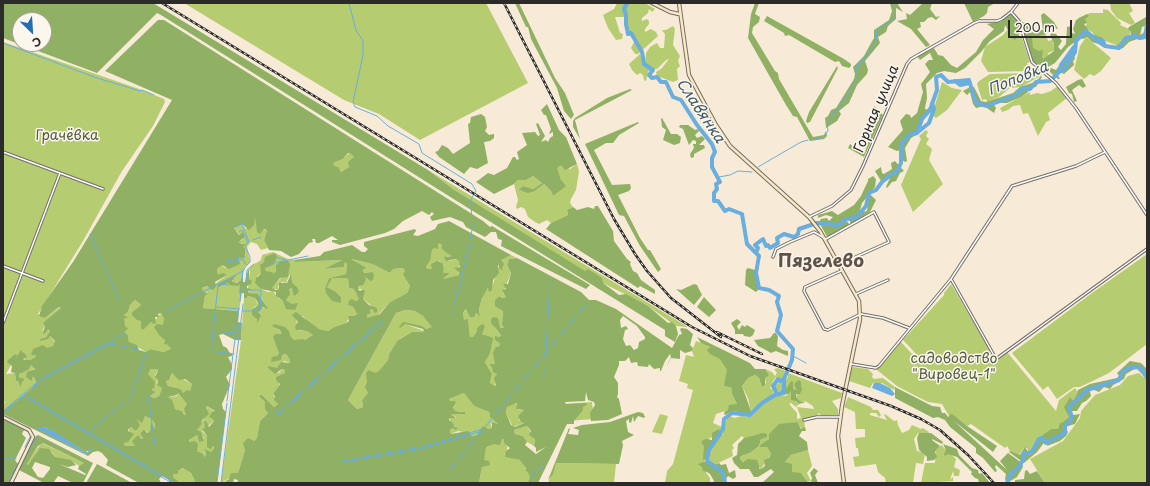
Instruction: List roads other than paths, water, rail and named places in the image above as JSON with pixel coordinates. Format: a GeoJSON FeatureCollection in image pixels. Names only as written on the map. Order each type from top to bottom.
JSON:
{"type":"FeatureCollection","features":[{"type":"Feature","properties":{"kind":"main road"},"geometry":{"type":"LineString","coordinates":[[652,3],[670,12],[679,14]]}},
{"type":"Feature","properties":{"kind":"main road"},"geometry":{"type":"LineString","coordinates":[[679,3],[679,14],[689,75],[700,98],[726,142],[809,217],[820,230],[840,264],[856,294],[860,305],[861,314],[840,417],[838,444],[844,483]]}},
{"type":"Feature","properties":{"kind":"main road"},"geometry":{"type":"LineString","coordinates":[[3,417],[29,430],[33,435],[32,442],[11,483]]}},
{"type":"Feature","properties":{"kind":"street"},"geometry":{"type":"LineString","coordinates":[[1018,3],[1011,12],[1019,21],[1032,62],[1056,83],[1076,108],[1147,215]]}},
{"type":"Feature","properties":{"kind":"street","name":"Горная улица"},"geometry":{"type":"LineString","coordinates":[[809,217],[832,206],[851,190],[863,166],[907,64],[911,59],[982,19],[997,21],[1011,12]]}},
{"type":"Feature","properties":{"kind":"street"},"geometry":{"type":"LineString","coordinates":[[3,152],[103,189]]}},
{"type":"Feature","properties":{"kind":"street"},"geometry":{"type":"LineString","coordinates":[[850,364],[877,367],[951,279],[1012,186],[1076,166],[1105,152]]}},
{"type":"Feature","properties":{"kind":"street"},"geometry":{"type":"LineString","coordinates":[[3,323],[60,173]]}},
{"type":"Feature","properties":{"kind":"street"},"geometry":{"type":"LineString","coordinates":[[773,257],[776,249],[814,232],[826,239],[861,221],[871,212],[874,212],[889,242],[840,264]]}},
{"type":"Feature","properties":{"kind":"street"},"geometry":{"type":"LineString","coordinates":[[951,279],[996,359],[1147,249]]}},
{"type":"Feature","properties":{"kind":"street"},"geometry":{"type":"LineString","coordinates":[[3,266],[43,281]]}},
{"type":"Feature","properties":{"kind":"street"},"geometry":{"type":"LineString","coordinates":[[843,270],[805,287],[804,291],[824,330],[828,330],[861,314],[883,318],[909,328]]}},
{"type":"Feature","properties":{"kind":"street"},"geometry":{"type":"LineString","coordinates":[[856,294],[888,280]]}},
{"type":"Feature","properties":{"kind":"street"},"geometry":{"type":"LineString","coordinates":[[804,420],[817,417],[840,417]]}},
{"type":"Feature","properties":{"kind":"water"},"geometry":{"type":"Polygon","coordinates":[[[874,383],[880,383],[890,388],[895,394],[892,396],[872,388],[874,383]]]}},
{"type":"Feature","properties":{"kind":"water"},"geometry":{"type":"Polygon","coordinates":[[[34,427],[44,427],[55,432],[85,452],[88,452],[90,446],[91,450],[86,454],[34,427]]]}},
{"type":"Feature","properties":{"kind":"waterway"},"geometry":{"type":"LineString","coordinates":[[349,3],[356,30],[363,41],[363,55],[353,102],[355,107],[377,116],[388,126],[419,144],[422,153],[472,184],[476,191],[471,199],[472,230],[460,286],[454,303],[453,316]]}},
{"type":"Feature","properties":{"kind":"waterway","name":"Славянка"},"geometry":{"type":"LineString","coordinates":[[627,3],[624,9],[628,34],[631,33],[642,52],[644,64],[653,70],[649,75],[652,78],[657,77],[661,82],[666,82],[673,97],[681,100],[697,125],[712,144],[715,152],[712,158],[712,167],[720,182],[716,184],[717,189],[714,193],[714,201],[718,201],[725,211],[729,209],[742,214],[747,244],[759,256],[756,273],[759,288],[769,290],[779,296],[777,302],[781,315],[777,331],[793,349],[792,360],[784,379],[780,381],[778,379],[773,386],[776,392],[775,395],[762,403],[750,415],[732,413],[724,419],[723,429],[709,450],[707,459],[708,462],[721,471],[724,475],[725,483]]}},
{"type":"Feature","properties":{"kind":"waterway"},"geometry":{"type":"LineString","coordinates":[[810,140],[822,138],[828,131],[827,123],[833,119],[835,111],[838,110],[858,77],[856,67],[865,58],[876,41],[877,29],[894,19],[893,3]]}},
{"type":"Feature","properties":{"kind":"waterway","name":"Поповка"},"geometry":{"type":"LineString","coordinates":[[756,253],[758,248],[755,245],[763,239],[766,246],[768,245],[770,248],[778,243],[777,238],[784,234],[794,237],[798,234],[799,229],[817,223],[839,225],[846,219],[856,218],[866,206],[869,193],[876,190],[882,182],[893,173],[897,172],[901,163],[901,144],[909,135],[917,133],[922,119],[930,110],[937,90],[936,77],[941,75],[948,82],[969,80],[976,103],[987,106],[1016,95],[1023,88],[1030,89],[1036,82],[1050,81],[1059,72],[1064,70],[1075,52],[1076,41],[1086,31],[1095,39],[1103,41],[1105,46],[1119,48],[1126,38],[1134,36],[1140,38],[1145,37],[1147,24]]}},
{"type":"Feature","properties":{"kind":"waterway","name":"Поповка"},"geometry":{"type":"LineString","coordinates":[[1095,39],[1105,46]]}},
{"type":"Feature","properties":{"kind":"waterway"},"geometry":{"type":"LineString","coordinates":[[3,43],[97,78],[140,91],[142,90],[154,95]]}},
{"type":"Feature","properties":{"kind":"waterway"},"geometry":{"type":"LineString","coordinates":[[1059,72],[1061,65],[1074,47]]}},
{"type":"Feature","properties":{"kind":"waterway","name":"Поповка"},"geometry":{"type":"LineString","coordinates":[[955,81],[960,85],[970,83]]}},
{"type":"Feature","properties":{"kind":"waterway"},"geometry":{"type":"LineString","coordinates":[[918,132],[929,123],[934,109],[932,103]]}},
{"type":"Feature","properties":{"kind":"waterway"},"geometry":{"type":"LineString","coordinates":[[758,167],[801,142],[808,140]]}},
{"type":"Feature","properties":{"kind":"waterway"},"geometry":{"type":"LineString","coordinates":[[719,177],[730,175],[738,171],[752,172]]}},
{"type":"Feature","properties":{"kind":"waterway"},"geometry":{"type":"LineString","coordinates":[[236,227],[242,224],[249,242]]}},
{"type":"Feature","properties":{"kind":"waterway"},"geometry":{"type":"LineString","coordinates":[[166,311],[243,271],[250,262],[250,257],[245,245],[248,243],[242,230],[239,232]]}},
{"type":"Feature","properties":{"kind":"waterway"},"geometry":{"type":"LineString","coordinates":[[90,234],[120,301]]}},
{"type":"Feature","properties":{"kind":"waterway"},"geometry":{"type":"LineString","coordinates":[[253,240],[261,237]]}},
{"type":"Feature","properties":{"kind":"waterway"},"geometry":{"type":"LineString","coordinates":[[269,264],[308,256]]}},
{"type":"Feature","properties":{"kind":"waterway"},"geometry":{"type":"LineString","coordinates":[[227,261],[245,257]]}},
{"type":"Feature","properties":{"kind":"waterway"},"geometry":{"type":"LineString","coordinates":[[275,257],[286,260]]}},
{"type":"Feature","properties":{"kind":"waterway"},"geometry":{"type":"LineString","coordinates":[[228,263],[243,259],[246,265]]}},
{"type":"Feature","properties":{"kind":"waterway"},"geometry":{"type":"LineString","coordinates":[[243,311],[260,311],[261,290],[245,290],[247,270],[254,264]]}},
{"type":"Feature","properties":{"kind":"waterway"},"geometry":{"type":"LineString","coordinates":[[240,301],[243,271]]}},
{"type":"Feature","properties":{"kind":"waterway"},"geometry":{"type":"LineString","coordinates":[[546,351],[550,282]]}},
{"type":"Feature","properties":{"kind":"waterway"},"geometry":{"type":"LineString","coordinates":[[220,284],[228,285]]}},
{"type":"Feature","properties":{"kind":"waterway"},"geometry":{"type":"LineString","coordinates":[[218,285],[211,351],[234,354]]}},
{"type":"Feature","properties":{"kind":"waterway"},"geometry":{"type":"LineString","coordinates":[[448,472],[587,303]]}},
{"type":"Feature","properties":{"kind":"waterway"},"geometry":{"type":"LineString","coordinates":[[221,483],[243,304]]}},
{"type":"Feature","properties":{"kind":"waterway"},"geometry":{"type":"LineString","coordinates":[[216,307],[239,309]]}},
{"type":"Feature","properties":{"kind":"waterway"},"geometry":{"type":"LineString","coordinates":[[227,401],[239,308]]}},
{"type":"Feature","properties":{"kind":"waterway"},"geometry":{"type":"LineString","coordinates":[[277,414],[382,320]]}},
{"type":"Feature","properties":{"kind":"waterway"},"geometry":{"type":"LineString","coordinates":[[278,415],[383,322]]}},
{"type":"Feature","properties":{"kind":"waterway"},"geometry":{"type":"LineString","coordinates":[[213,331],[236,333]]}},
{"type":"Feature","properties":{"kind":"waterway"},"geometry":{"type":"LineString","coordinates":[[3,411],[42,378],[126,333]]}},
{"type":"Feature","properties":{"kind":"waterway"},"geometry":{"type":"LineString","coordinates":[[3,413],[42,380],[110,344],[138,349]]}},
{"type":"Feature","properties":{"kind":"waterway"},"geometry":{"type":"LineString","coordinates":[[91,432],[95,426],[131,398],[146,352]]}},
{"type":"Feature","properties":{"kind":"waterway"},"geometry":{"type":"LineString","coordinates":[[545,375],[546,354]]}},
{"type":"Feature","properties":{"kind":"waterway"},"geometry":{"type":"LineString","coordinates":[[792,357],[806,363]]}},
{"type":"Feature","properties":{"kind":"waterway"},"geometry":{"type":"LineString","coordinates":[[1007,483],[1010,475],[1019,467],[1023,460],[1023,454],[1032,452],[1039,439],[1042,438],[1046,443],[1065,433],[1065,426],[1072,418],[1069,407],[1087,390],[1119,380],[1123,371],[1129,368],[1140,367],[1147,378]]}},
{"type":"Feature","properties":{"kind":"waterway"},"geometry":{"type":"LineString","coordinates":[[775,395],[784,393],[784,379]]}},
{"type":"Feature","properties":{"kind":"waterway"},"geometry":{"type":"LineString","coordinates":[[148,396],[155,445]]}},
{"type":"Feature","properties":{"kind":"waterway"},"geometry":{"type":"LineString","coordinates":[[28,397],[175,483]]}},
{"type":"Feature","properties":{"kind":"waterway"},"geometry":{"type":"LineString","coordinates":[[27,398],[172,483]]}},
{"type":"Feature","properties":{"kind":"waterway"},"geometry":{"type":"LineString","coordinates":[[217,483],[227,403]]}},
{"type":"Feature","properties":{"kind":"waterway"},"geometry":{"type":"LineString","coordinates":[[3,419],[29,432]]}},
{"type":"Feature","properties":{"kind":"waterway"},"geometry":{"type":"LineString","coordinates":[[342,461],[422,447],[483,429]]}},
{"type":"Feature","properties":{"kind":"waterway"},"geometry":{"type":"LineString","coordinates":[[344,462],[422,449],[482,431]]}},
{"type":"Feature","properties":{"kind":"waterway"},"geometry":{"type":"LineString","coordinates":[[25,447],[31,435]]}},
{"type":"Feature","properties":{"kind":"waterway"},"geometry":{"type":"LineString","coordinates":[[19,470],[36,437]]}},
{"type":"Feature","properties":{"kind":"waterway"},"geometry":{"type":"LineString","coordinates":[[3,459],[16,459]]}},
{"type":"Feature","properties":{"kind":"waterway"},"geometry":{"type":"LineString","coordinates":[[8,483],[18,464]]}},
{"type":"Feature","properties":{"kind":"waterway"},"geometry":{"type":"LineString","coordinates":[[532,483],[531,479],[535,470],[540,469],[543,465]]}},
{"type":"Feature","properties":{"kind":"railway"},"geometry":{"type":"LineString","coordinates":[[162,3],[692,327],[750,356],[891,406],[921,419],[940,430],[968,455],[994,483]]}},
{"type":"Feature","properties":{"kind":"railway"},"geometry":{"type":"LineString","coordinates":[[504,3],[614,219],[635,254],[647,271],[671,298],[721,337]]}},
{"type":"Feature","properties":{"kind":"railway"},"geometry":{"type":"LineString","coordinates":[[717,332],[762,354]]}},
{"type":"Feature","properties":{"kind":"district","name":"Пязелево"},"geometry":{"type":"Point","coordinates":[821,262]}},
{"type":"Feature","properties":{"kind":"park label","name":"Грачёвка"},"geometry":{"type":"Point","coordinates":[67,136]}},
{"type":"Feature","properties":{"kind":"park label","name":"садоводство \"Вировец-1\""},"geometry":{"type":"Point","coordinates":[954,368]}}]}
